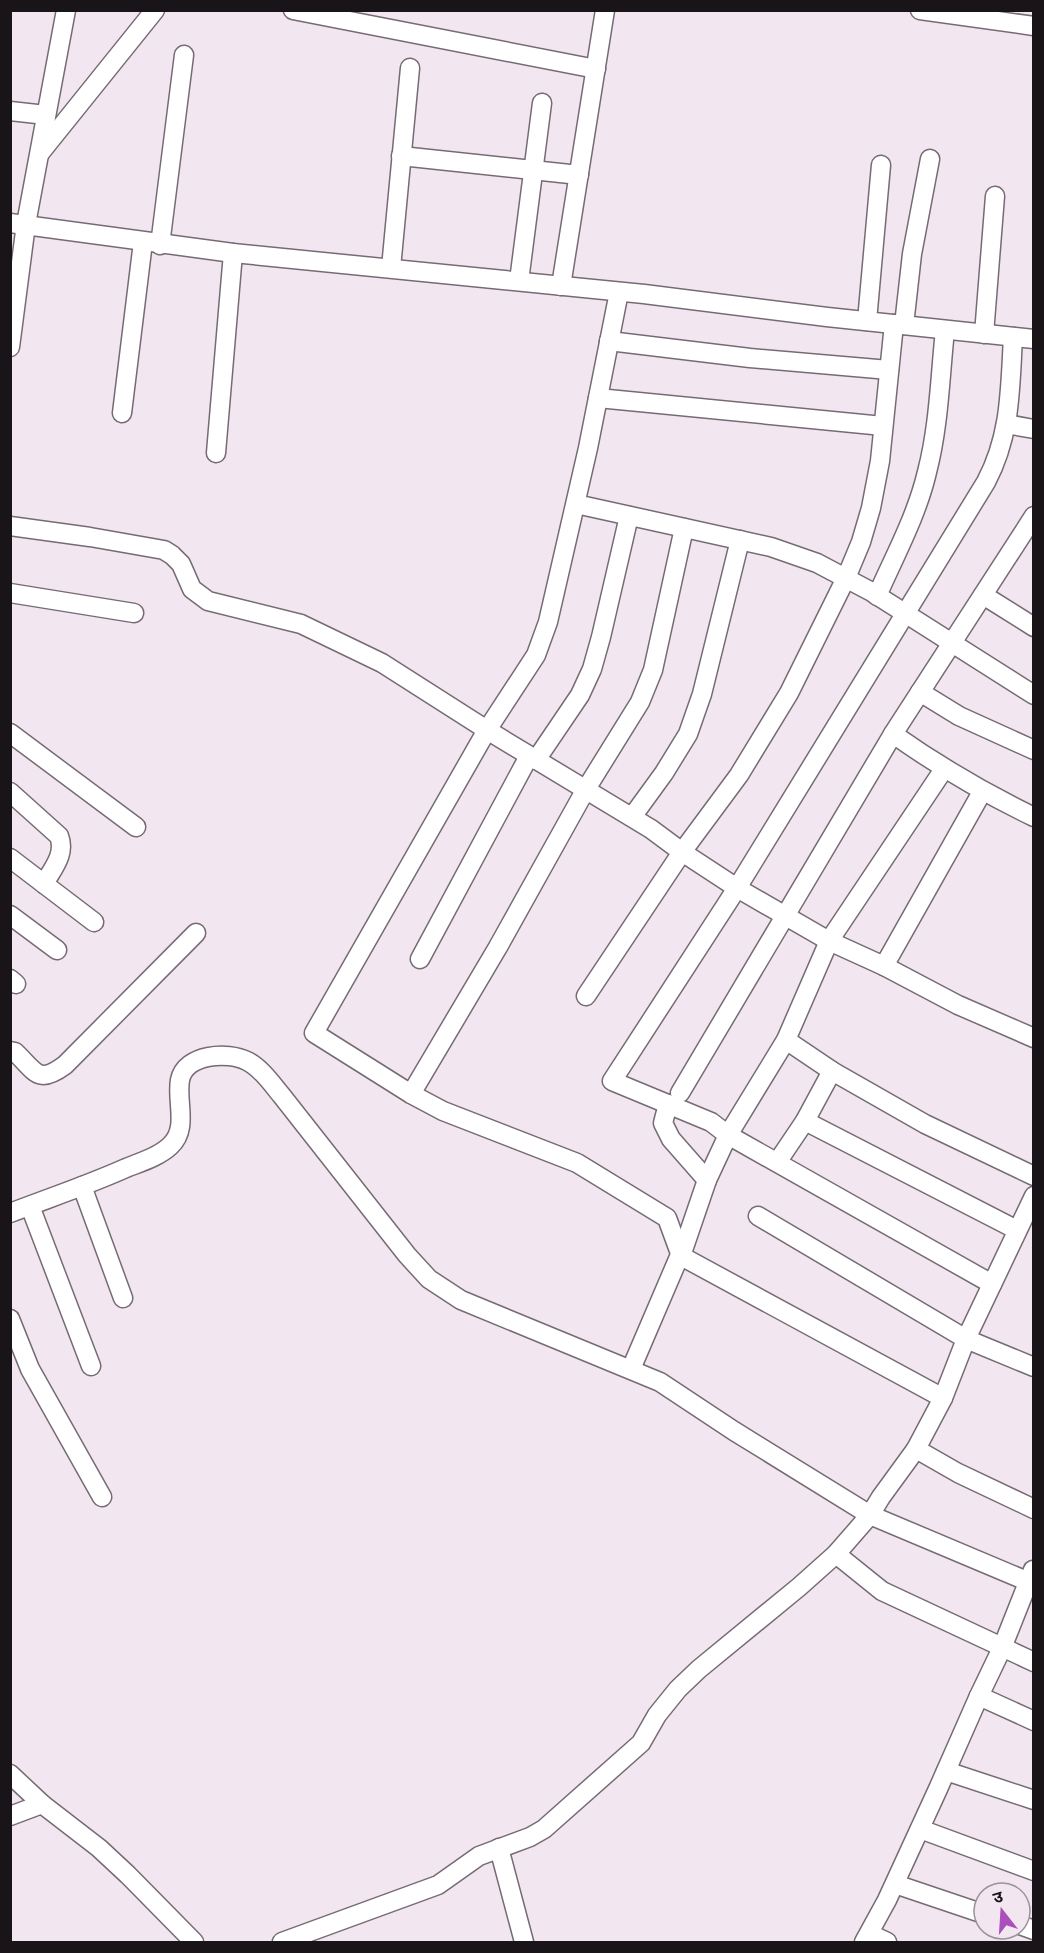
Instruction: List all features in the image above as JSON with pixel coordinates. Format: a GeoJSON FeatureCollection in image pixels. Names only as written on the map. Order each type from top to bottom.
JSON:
{"type":"FeatureCollection","features":[{"type":"Feature","properties":{"kind":"street"},"geometry":{"type":"LineString","coordinates":[[11,338],[19,224],[39,154],[66,10]]}},
{"type":"Feature","properties":{"kind":"street"},"geometry":{"type":"LineString","coordinates":[[39,154],[154,10]]}},
{"type":"Feature","properties":{"kind":"street"},"geometry":{"type":"LineString","coordinates":[[293,10],[596,69]]}},
{"type":"Feature","properties":{"kind":"street"},"geometry":{"type":"LineString","coordinates":[[561,286],[605,10]]}},
{"type":"Feature","properties":{"kind":"street"},"geometry":{"type":"LineString","coordinates":[[920,10],[1034,26]]}},
{"type":"Feature","properties":{"kind":"street"},"geometry":{"type":"LineString","coordinates":[[122,413],[184,55]]}},
{"type":"Feature","properties":{"kind":"street"},"geometry":{"type":"LineString","coordinates":[[391,268],[410,68]]}},
{"type":"Feature","properties":{"kind":"street"},"geometry":{"type":"LineString","coordinates":[[519,281],[542,103]]}},
{"type":"Feature","properties":{"kind":"street"},"geometry":{"type":"LineString","coordinates":[[10,111],[46,115]]}},
{"type":"Feature","properties":{"kind":"street"},"geometry":{"type":"LineString","coordinates":[[401,156],[579,175]]}},
{"type":"Feature","properties":{"kind":"street"},"geometry":{"type":"LineString","coordinates":[[586,996],[682,852],[746,765],[789,693],[846,578],[861,542],[871,508],[880,461],[889,370],[930,159]]}},
{"type":"Feature","properties":{"kind":"street"},"geometry":{"type":"LineString","coordinates":[[867,321],[881,165]]}},
{"type":"Feature","properties":{"kind":"street"},"geometry":{"type":"LineString","coordinates":[[984,334],[994,196]]}},
{"type":"Feature","properties":{"kind":"street"},"geometry":{"type":"LineString","coordinates":[[19,224],[233,253],[519,281],[1034,339]]}},
{"type":"Feature","properties":{"kind":"street"},"geometry":{"type":"LineString","coordinates":[[216,453],[233,253]]}},
{"type":"Feature","properties":{"kind":"street"},"geometry":{"type":"LineString","coordinates":[[619,292],[576,504],[548,622],[536,655],[487,730],[314,1033],[411,1094],[443,1111],[577,1163],[667,1218],[681,1256],[943,1398]]}},
{"type":"Feature","properties":{"kind":"street"},"geometry":{"type":"LineString","coordinates":[[877,596],[917,505],[927,472],[938,405],[945,330]]}},
{"type":"Feature","properties":{"kind":"street"},"geometry":{"type":"LineString","coordinates":[[992,1284],[778,1161],[728,1135],[674,1099],[612,1081],[737,888],[996,464],[1004,441],[1013,337]]}},
{"type":"Feature","properties":{"kind":"street"},"geometry":{"type":"LineString","coordinates":[[609,341],[750,358],[889,370]]}},
{"type":"Feature","properties":{"kind":"street"},"geometry":{"type":"LineString","coordinates":[[598,398],[883,426]]}},
{"type":"Feature","properties":{"kind":"street"},"geometry":{"type":"LineString","coordinates":[[1006,424],[1034,429]]}},
{"type":"Feature","properties":{"kind":"street"},"geometry":{"type":"LineString","coordinates":[[576,504],[771,547],[808,560],[877,596],[1034,694]]}},
{"type":"Feature","properties":{"kind":"street"},"geometry":{"type":"LineString","coordinates":[[420,959],[532,758],[580,695],[602,637],[629,516]]}},
{"type":"Feature","properties":{"kind":"street"},"geometry":{"type":"LineString","coordinates":[[707,1180],[671,1138],[663,1123],[674,1099],[893,734],[1034,516]]}},
{"type":"Feature","properties":{"kind":"street"},"geometry":{"type":"LineString","coordinates":[[10,526],[164,550],[181,564],[192,589],[208,601],[301,624],[382,663],[532,758],[632,817],[737,888],[829,941],[884,966],[958,1005],[1034,1038]]}},
{"type":"Feature","properties":{"kind":"street"},"geometry":{"type":"LineString","coordinates":[[411,1094],[498,947],[586,789],[640,702],[650,678],[684,528]]}},
{"type":"Feature","properties":{"kind":"street"},"geometry":{"type":"LineString","coordinates":[[632,817],[664,773],[687,734],[702,694],[740,540]]}},
{"type":"Feature","properties":{"kind":"street"},"geometry":{"type":"LineString","coordinates":[[10,593],[134,613]]}},
{"type":"Feature","properties":{"kind":"street"},"geometry":{"type":"LineString","coordinates":[[983,595],[1034,627]]}},
{"type":"Feature","properties":{"kind":"street"},"geometry":{"type":"LineString","coordinates":[[920,692],[976,724],[1034,750]]}},
{"type":"Feature","properties":{"kind":"street"},"geometry":{"type":"LineString","coordinates":[[10,733],[136,827]]}},
{"type":"Feature","properties":{"kind":"street"},"geometry":{"type":"LineString","coordinates":[[893,734],[982,792],[1034,817]]}},
{"type":"Feature","properties":{"kind":"street"},"geometry":{"type":"LineString","coordinates":[[631,1369],[681,1256],[707,1180],[728,1135],[786,1040],[829,941],[944,769]]}},
{"type":"Feature","properties":{"kind":"street"},"geometry":{"type":"LineString","coordinates":[[10,792],[59,836],[62,853],[44,884]]}},
{"type":"Feature","properties":{"kind":"street"},"geometry":{"type":"LineString","coordinates":[[884,966],[982,792]]}},
{"type":"Feature","properties":{"kind":"street"},"geometry":{"type":"LineString","coordinates":[[10,858],[94,922]]}},
{"type":"Feature","properties":{"kind":"street"},"geometry":{"type":"LineString","coordinates":[[10,915],[57,950]]}},
{"type":"Feature","properties":{"kind":"street"},"geometry":{"type":"LineString","coordinates":[[10,1051],[15,1052],[38,1074],[46,1076],[54,1073],[65,1065],[196,933]]}},
{"type":"Feature","properties":{"kind":"street"},"geometry":{"type":"LineString","coordinates":[[786,1040],[832,1071],[925,1124],[1034,1176]]}},
{"type":"Feature","properties":{"kind":"street"},"geometry":{"type":"LineString","coordinates":[[10,1213],[161,1153],[173,1144],[179,1132],[180,1079],[186,1067],[217,1055],[247,1060],[282,1096],[407,1255],[429,1279],[461,1300],[660,1382],[870,1515],[1032,1578],[895,1884],[867,1938],[887,1942]]}},
{"type":"Feature","properties":{"kind":"street"},"geometry":{"type":"LineString","coordinates":[[778,1161],[805,1121],[832,1071]]}},
{"type":"Feature","properties":{"kind":"street"},"geometry":{"type":"LineString","coordinates":[[805,1121],[1017,1230]]}},
{"type":"Feature","properties":{"kind":"street"},"geometry":{"type":"LineString","coordinates":[[82,1186],[123,1298]]}},
{"type":"Feature","properties":{"kind":"street"},"geometry":{"type":"LineString","coordinates":[[282,1942],[438,1885],[478,1856],[530,1837],[544,1829],[641,1743],[657,1714],[685,1683],[836,1554],[870,1515],[916,1449],[943,1398],[966,1339],[1034,1196]]}},
{"type":"Feature","properties":{"kind":"street"},"geometry":{"type":"LineString","coordinates":[[30,1206],[91,1366]]}},
{"type":"Feature","properties":{"kind":"street"},"geometry":{"type":"LineString","coordinates":[[758,1216],[966,1339],[1034,1367]]}},
{"type":"Feature","properties":{"kind":"street"},"geometry":{"type":"LineString","coordinates":[[10,1319],[30,1369],[102,1497]]}},
{"type":"Feature","properties":{"kind":"street"},"geometry":{"type":"LineString","coordinates":[[916,1449],[958,1473],[1034,1509]]}},
{"type":"Feature","properties":{"kind":"street"},"geometry":{"type":"LineString","coordinates":[[836,1554],[882,1591],[1034,1662]]}},
{"type":"Feature","properties":{"kind":"street"},"geometry":{"type":"LineString","coordinates":[[979,1696],[1034,1721]]}},
{"type":"Feature","properties":{"kind":"street"},"geometry":{"type":"LineString","coordinates":[[946,1771],[1034,1800]]}},
{"type":"Feature","properties":{"kind":"street"},"geometry":{"type":"LineString","coordinates":[[10,1774],[42,1804],[99,1848],[194,1942]]}},
{"type":"Feature","properties":{"kind":"street"},"geometry":{"type":"LineString","coordinates":[[10,1815],[42,1804]]}},
{"type":"Feature","properties":{"kind":"street"},"geometry":{"type":"LineString","coordinates":[[920,1829],[1034,1871]]}},
{"type":"Feature","properties":{"kind":"street"},"geometry":{"type":"LineString","coordinates":[[499,1848],[524,1942]]}},
{"type":"Feature","properties":{"kind":"street"},"geometry":{"type":"LineString","coordinates":[[895,1884],[972,1910]]}}]}
